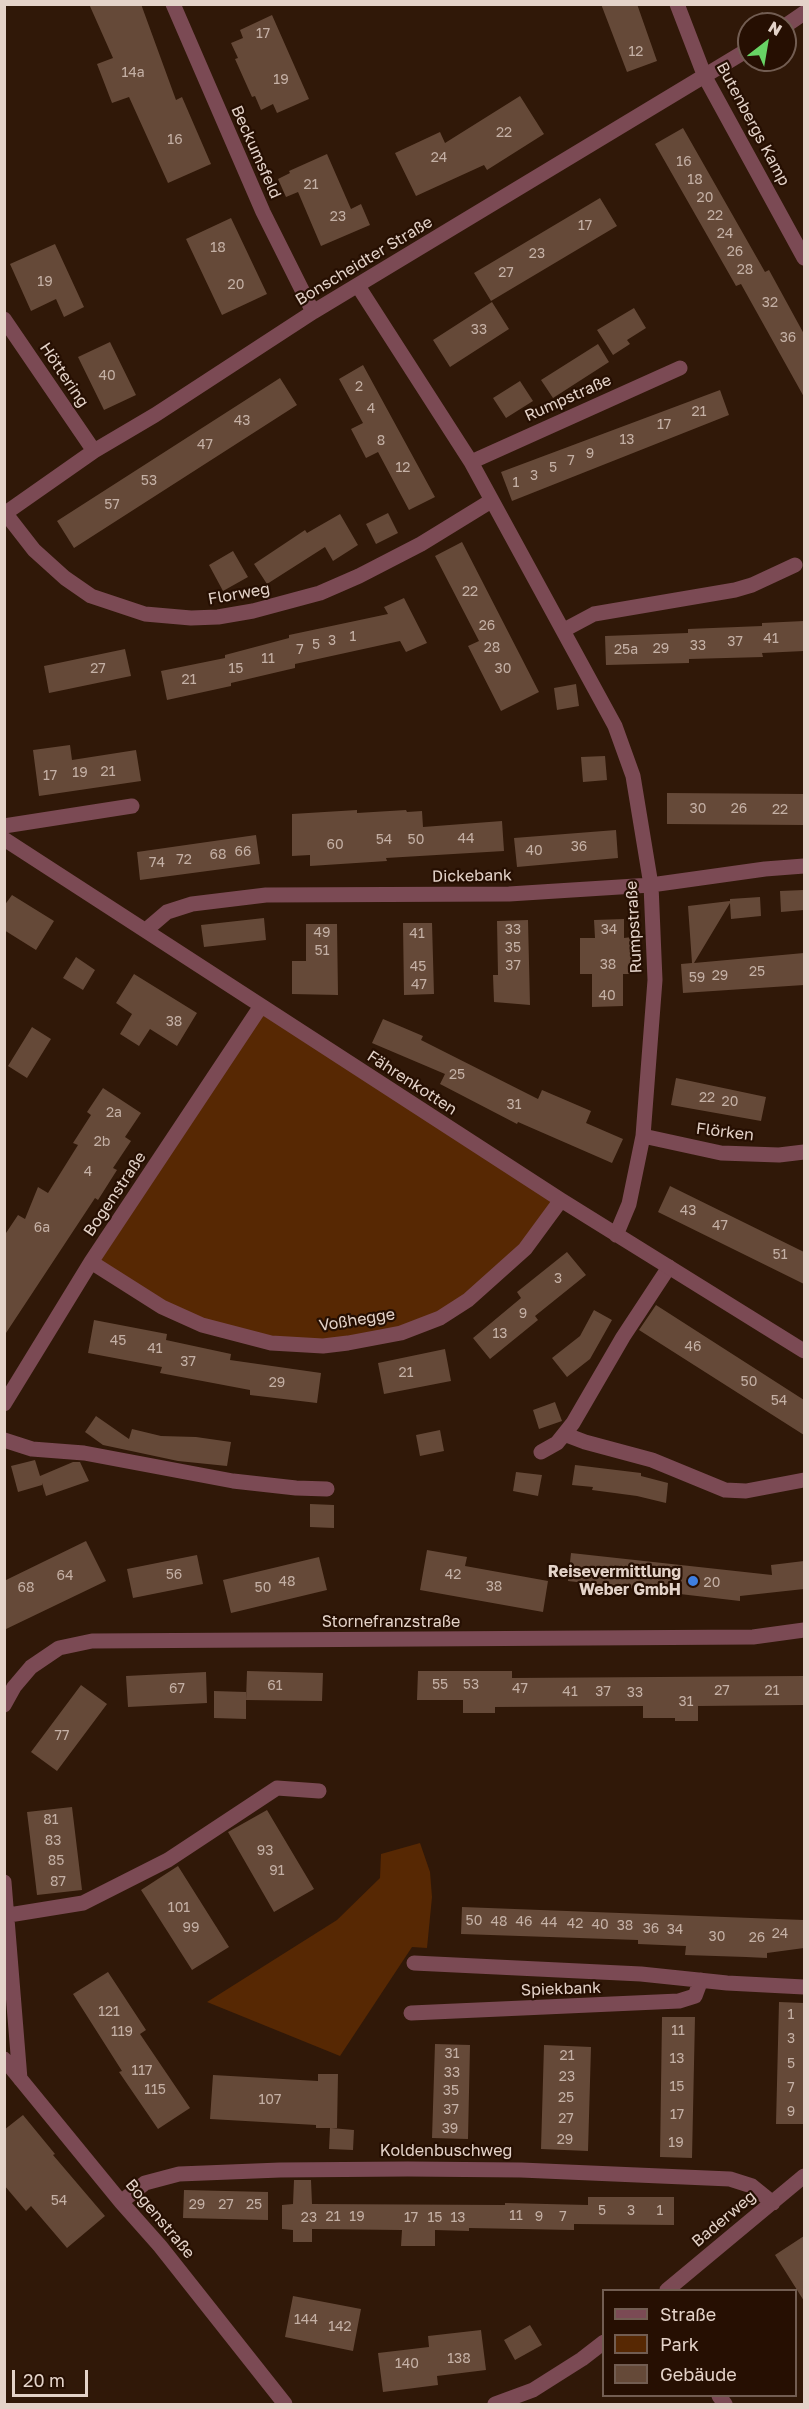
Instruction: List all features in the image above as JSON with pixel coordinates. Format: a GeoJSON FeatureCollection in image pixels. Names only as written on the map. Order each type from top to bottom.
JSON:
{"type":"FeatureCollection","features":[{"type":"Feature","properties":{"kind":"street","name":"Beckumsfeld"},"geometry":{"type":"LineString","coordinates":[[172,4],[262,212],[314,312]]}},
{"type":"Feature","properties":{"kind":"street","name":"Butenbergs Kamp"},"geometry":{"type":"LineString","coordinates":[[677,4],[705,77],[804,258]]}},
{"type":"Feature","properties":{"kind":"street","name":"Bonscheidter Straße"},"geometry":{"type":"LineString","coordinates":[[5,514],[94,451],[314,312],[737,57]]}},
{"type":"Feature","properties":{"kind":"street","name":"Rumpstraße"},"geometry":{"type":"LineString","coordinates":[[358,286],[471,462],[615,726],[633,776],[651,885],[655,980],[643,1136],[629,1203],[616,1235]]}},
{"type":"Feature","properties":{"kind":"street","name":"Höttering"},"geometry":{"type":"LineString","coordinates":[[4,319],[94,451]]}},
{"type":"Feature","properties":{"kind":"street","name":"Rumpstraße"},"geometry":{"type":"LineString","coordinates":[[471,462],[680,368]]}},
{"type":"Feature","properties":{"kind":"street","name":"Florweg"},"geometry":{"type":"LineString","coordinates":[[5,514],[34,550],[64,578],[91,596],[145,614],[191,618],[218,617],[253,611],[320,593],[421,544],[491,501]]}},
{"type":"Feature","properties":{"kind":"street"},"geometry":{"type":"LineString","coordinates":[[564,630],[594,614],[752,585],[795,565]]}},
{"type":"Feature","properties":{"kind":"street"},"geometry":{"type":"LineString","coordinates":[[4,825],[132,806]]}},
{"type":"Feature","properties":{"kind":"street","name":"Fährenkotten"},"geometry":{"type":"LineString","coordinates":[[4,839],[561,1200],[804,1351]]}},
{"type":"Feature","properties":{"kind":"street","name":"Dickebank"},"geometry":{"type":"LineString","coordinates":[[147,930],[167,912],[192,904],[266,895],[509,894],[651,885],[765,868],[804,866]]}},
{"type":"Feature","properties":{"kind":"street","name":"Bogenstraße"},"geometry":{"type":"LineString","coordinates":[[4,1404],[91,1262],[261,1006]]}},
{"type":"Feature","properties":{"kind":"street","name":"Flörken"},"geometry":{"type":"LineString","coordinates":[[643,1136],[721,1153],[779,1155],[804,1152]]}},
{"type":"Feature","properties":{"kind":"street","name":"Voßhegge"},"geometry":{"type":"LineString","coordinates":[[91,1262],[162,1307],[202,1325],[271,1343],[323,1346],[348,1343],[401,1333],[440,1318],[468,1300],[525,1249],[561,1200]]}},
{"type":"Feature","properties":{"kind":"street"},"geometry":{"type":"LineString","coordinates":[[542,1452],[556,1443],[564,1434],[669,1267]]}},
{"type":"Feature","properties":{"kind":"street"},"geometry":{"type":"LineString","coordinates":[[564,1434],[652,1460],[725,1490],[746,1491],[804,1480]]}},
{"type":"Feature","properties":{"kind":"street"},"geometry":{"type":"LineString","coordinates":[[4,1440],[32,1449],[84,1452],[233,1481],[327,1489]]}},
{"type":"Feature","properties":{"kind":"street","name":"Stornefranzstraße"},"geometry":{"type":"LineString","coordinates":[[4,1705],[14,1687],[31,1666],[59,1648],[92,1641],[753,1637],[804,1630]]}},
{"type":"Feature","properties":{"kind":"street"},"geometry":{"type":"LineString","coordinates":[[9,1915],[82,1903],[168,1860],[277,1788],[319,1791]]}},
{"type":"Feature","properties":{"kind":"street"},"geometry":{"type":"LineString","coordinates":[[4,1882],[9,1915],[20,2079]]}},
{"type":"Feature","properties":{"kind":"street","name":"Spiekbank"},"geometry":{"type":"LineString","coordinates":[[414,1963],[641,1974],[804,1987]]}},
{"type":"Feature","properties":{"kind":"street","name":"Spiekbank"},"geometry":{"type":"LineString","coordinates":[[411,2013],[679,2001],[695,1996],[701,1980]]}},
{"type":"Feature","properties":{"kind":"street","name":"Bogenstraße"},"geometry":{"type":"LineString","coordinates":[[4,2059],[160,2246],[285,2404]]}},
{"type":"Feature","properties":{"kind":"street","name":"Koldenbuschweg"},"geometry":{"type":"LineString","coordinates":[[121,2202],[145,2183],[179,2174],[280,2170],[431,2169],[521,2170],[730,2180],[752,2186],[772,2203]]}},
{"type":"Feature","properties":{"kind":"street","name":"Baderweg"},"geometry":{"type":"LineString","coordinates":[[668,2289],[804,2176]]}},
{"type":"Feature","properties":{"kind":"street"},"geometry":{"type":"LineString","coordinates":[[495,2404],[533,2390],[582,2359],[602,2343]]}},
{"type":"Feature","properties":{"kind":"green space"},"geometry":{"type":"Polygon","coordinates":[[[261,1006],[561,1200],[517,1256],[429,1322],[307,1345],[202,1325],[91,1262],[261,1006]]]}},
{"type":"Feature","properties":{"kind":"green space"},"geometry":{"type":"Polygon","coordinates":[[[420,1843],[430,1872],[432,1897],[427,1948],[412,1947],[340,2056],[207,2002],[337,1920],[380,1878],[381,1854],[420,1843]]]}},
{"type":"Feature","properties":{"kind":"building"},"geometry":{"type":"Polygon","coordinates":[[[89,4],[141,4],[176,100],[182,97],[211,164],[168,183],[129,97],[112,103],[97,64],[113,58],[89,4]]]}},
{"type":"Feature","properties":{"kind":"building"},"geometry":{"type":"Polygon","coordinates":[[[601,4],[637,4],[657,61],[627,72],[601,4]]]}},
{"type":"Feature","properties":{"kind":"building"},"geometry":{"type":"Polygon","coordinates":[[[272,15],[309,99],[277,113],[273,104],[261,110],[255,96],[252,97],[235,59],[238,58],[231,43],[243,38],[240,30],[272,15]]]}},
{"type":"Feature","properties":{"kind":"building"},"geometry":{"type":"Polygon","coordinates":[[[520,96],[544,134],[487,170],[484,165],[416,196],[395,153],[440,132],[445,143],[520,96]]]}},
{"type":"Feature","properties":{"kind":"building"},"geometry":{"type":"Polygon","coordinates":[[[683,128],[765,272],[769,270],[804,334],[804,397],[741,284],[736,286],[655,144],[683,128]]]}},
{"type":"Feature","properties":{"kind":"building"},"geometry":{"type":"Polygon","coordinates":[[[327,154],[351,209],[361,204],[370,225],[321,246],[298,192],[286,197],[278,179],[290,173],[289,171],[327,154]]]}},
{"type":"Feature","properties":{"kind":"building"},"geometry":{"type":"Polygon","coordinates":[[[600,198],[617,226],[491,301],[474,273],[600,198]]]}},
{"type":"Feature","properties":{"kind":"building"},"geometry":{"type":"Polygon","coordinates":[[[231,218],[267,294],[222,315],[186,239],[231,218]]]}},
{"type":"Feature","properties":{"kind":"building"},"geometry":{"type":"Polygon","coordinates":[[[55,244],[84,307],[64,317],[56,299],[31,311],[10,264],[55,244]]]}},
{"type":"Feature","properties":{"kind":"building"},"geometry":{"type":"Polygon","coordinates":[[[492,302],[509,329],[450,367],[433,340],[492,302]]]}},
{"type":"Feature","properties":{"kind":"building"},"geometry":{"type":"Polygon","coordinates":[[[634,308],[646,328],[627,340],[630,344],[613,355],[597,330],[634,308]]]}},
{"type":"Feature","properties":{"kind":"building"},"geometry":{"type":"Polygon","coordinates":[[[110,342],[136,395],[104,410],[78,357],[110,342]]]}},
{"type":"Feature","properties":{"kind":"building"},"geometry":{"type":"Polygon","coordinates":[[[598,344],[609,362],[553,398],[541,380],[598,344]]]}},
{"type":"Feature","properties":{"kind":"building"},"geometry":{"type":"Polygon","coordinates":[[[363,365],[435,497],[409,510],[378,452],[366,458],[351,429],[363,423],[339,379],[363,365]]]}},
{"type":"Feature","properties":{"kind":"building"},"geometry":{"type":"Polygon","coordinates":[[[280,378],[297,405],[74,548],[57,521],[280,378]]]}},
{"type":"Feature","properties":{"kind":"building"},"geometry":{"type":"Polygon","coordinates":[[[520,381],[533,401],[506,418],[493,398],[520,381]]]}},
{"type":"Feature","properties":{"kind":"building"},"geometry":{"type":"Polygon","coordinates":[[[720,390],[729,415],[512,501],[501,472],[720,390]]]}},
{"type":"Feature","properties":{"kind":"building"},"geometry":{"type":"Polygon","coordinates":[[[388,513],[398,533],[376,544],[366,524],[388,513]]]}},
{"type":"Feature","properties":{"kind":"building"},"geometry":{"type":"Polygon","coordinates":[[[340,514],[358,545],[333,561],[325,547],[267,584],[254,564],[305,530],[307,533],[340,514]]]}},
{"type":"Feature","properties":{"kind":"building"},"geometry":{"type":"Polygon","coordinates":[[[462,542],[539,692],[501,711],[468,646],[479,641],[435,556],[462,542]]]}},
{"type":"Feature","properties":{"kind":"building"},"geometry":{"type":"Polygon","coordinates":[[[233,551],[248,577],[223,591],[209,565],[233,551]]]}},
{"type":"Feature","properties":{"kind":"building"},"geometry":{"type":"Polygon","coordinates":[[[404,598],[427,643],[406,652],[400,641],[295,664],[295,668],[231,683],[231,686],[167,700],[161,671],[225,658],[225,655],[289,638],[289,635],[388,614],[384,607],[404,598]]]}},
{"type":"Feature","properties":{"kind":"building"},"geometry":{"type":"Polygon","coordinates":[[[804,621],[804,651],[762,653],[763,657],[689,659],[689,663],[606,665],[605,636],[688,633],[688,629],[762,626],[762,623],[804,621]]]}},
{"type":"Feature","properties":{"kind":"building"},"geometry":{"type":"Polygon","coordinates":[[[125,649],[131,676],[49,693],[44,666],[125,649]]]}},
{"type":"Feature","properties":{"kind":"building"},"geometry":{"type":"Polygon","coordinates":[[[576,684],[579,706],[557,710],[554,688],[576,684]]]}},
{"type":"Feature","properties":{"kind":"building"},"geometry":{"type":"Polygon","coordinates":[[[70,745],[72,760],[136,750],[141,781],[39,796],[33,750],[70,745]]]}},
{"type":"Feature","properties":{"kind":"building"},"geometry":{"type":"Polygon","coordinates":[[[605,756],[607,780],[583,782],[581,757],[605,756]]]}},
{"type":"Feature","properties":{"kind":"building"},"geometry":{"type":"Polygon","coordinates":[[[667,793],[804,794],[804,825],[667,824],[667,793]]]}},
{"type":"Feature","properties":{"kind":"building"},"geometry":{"type":"Polygon","coordinates":[[[357,810],[357,813],[422,811],[423,827],[502,821],[504,851],[386,858],[387,861],[310,866],[310,855],[292,856],[292,814],[357,810]]]}},
{"type":"Feature","properties":{"kind":"building"},"geometry":{"type":"Polygon","coordinates":[[[616,830],[618,858],[517,867],[514,838],[616,830]]]}},
{"type":"Feature","properties":{"kind":"building"},"geometry":{"type":"Polygon","coordinates":[[[256,835],[260,864],[140,880],[137,852],[256,835]]]}},
{"type":"Feature","properties":{"kind":"building"},"geometry":{"type":"Polygon","coordinates":[[[804,890],[804,910],[781,912],[780,891],[804,890]]]}},
{"type":"Feature","properties":{"kind":"building"},"geometry":{"type":"Polygon","coordinates":[[[12,895],[54,921],[36,950],[4,930],[4,906],[12,895]]]}},
{"type":"Feature","properties":{"kind":"building"},"geometry":{"type":"Polygon","coordinates":[[[760,897],[761,916],[731,919],[730,903],[694,963],[804,953],[804,985],[683,993],[681,964],[692,963],[688,906],[760,897]]]}},
{"type":"Feature","properties":{"kind":"building"},"geometry":{"type":"Polygon","coordinates":[[[264,918],[266,940],[204,947],[201,925],[264,918]]]}},
{"type":"Feature","properties":{"kind":"building"},"geometry":{"type":"Polygon","coordinates":[[[624,919],[624,938],[632,937],[634,945],[633,974],[623,974],[623,1006],[592,1007],[592,974],[580,974],[580,938],[595,938],[594,920],[624,919]]]}},
{"type":"Feature","properties":{"kind":"building"},"geometry":{"type":"Polygon","coordinates":[[[528,920],[530,1005],[494,1002],[493,975],[498,975],[497,921],[528,920]]]}},
{"type":"Feature","properties":{"kind":"building"},"geometry":{"type":"Polygon","coordinates":[[[403,923],[432,923],[434,994],[404,995],[403,923]]]}},
{"type":"Feature","properties":{"kind":"building"},"geometry":{"type":"Polygon","coordinates":[[[306,924],[337,924],[338,995],[292,994],[292,961],[306,961],[306,924]]]}},
{"type":"Feature","properties":{"kind":"building"},"geometry":{"type":"Polygon","coordinates":[[[76,957],[95,970],[83,990],[63,978],[76,957]]]}},
{"type":"Feature","properties":{"kind":"building"},"geometry":{"type":"Polygon","coordinates":[[[134,974],[197,1013],[177,1046],[150,1029],[139,1046],[120,1034],[132,1014],[116,1003],[134,974]]]}},
{"type":"Feature","properties":{"kind":"building"},"geometry":{"type":"Polygon","coordinates":[[[383,1019],[423,1036],[421,1040],[538,1099],[542,1090],[591,1111],[586,1123],[623,1139],[612,1163],[518,1122],[517,1124],[440,1084],[445,1074],[372,1043],[383,1019]]]}},
{"type":"Feature","properties":{"kind":"building"},"geometry":{"type":"Polygon","coordinates":[[[32,1027],[51,1039],[27,1078],[8,1066],[32,1027]]]}},
{"type":"Feature","properties":{"kind":"building"},"geometry":{"type":"Polygon","coordinates":[[[676,1078],[766,1097],[761,1121],[671,1105],[676,1078]]]}},
{"type":"Feature","properties":{"kind":"building"},"geometry":{"type":"Polygon","coordinates":[[[103,1088],[141,1113],[125,1137],[131,1141],[113,1168],[117,1170],[98,1200],[95,1198],[4,1336],[4,1236],[18,1215],[25,1219],[38,1187],[48,1193],[78,1145],[73,1143],[91,1115],[87,1112],[103,1088]]]}},
{"type":"Feature","properties":{"kind":"building"},"geometry":{"type":"Polygon","coordinates":[[[670,1186],[804,1252],[804,1284],[658,1212],[670,1186]]]}},
{"type":"Feature","properties":{"kind":"building"},"geometry":{"type":"Polygon","coordinates":[[[567,1252],[586,1275],[535,1316],[538,1320],[490,1359],[473,1338],[521,1298],[517,1292],[567,1252]]]}},
{"type":"Feature","properties":{"kind":"building"},"geometry":{"type":"Polygon","coordinates":[[[656,1305],[804,1400],[804,1435],[639,1330],[656,1305]]]}},
{"type":"Feature","properties":{"kind":"building"},"geometry":{"type":"Polygon","coordinates":[[[594,1310],[612,1320],[590,1359],[567,1377],[552,1358],[580,1336],[594,1310]]]}},
{"type":"Feature","properties":{"kind":"building"},"geometry":{"type":"Polygon","coordinates":[[[94,1320],[167,1334],[166,1340],[231,1354],[230,1360],[321,1373],[317,1403],[250,1395],[250,1390],[160,1373],[162,1367],[88,1353],[94,1320]]]}},
{"type":"Feature","properties":{"kind":"building"},"geometry":{"type":"Polygon","coordinates":[[[445,1349],[451,1381],[384,1394],[378,1363],[445,1349]]]}},
{"type":"Feature","properties":{"kind":"building"},"geometry":{"type":"Polygon","coordinates":[[[555,1402],[562,1421],[539,1429],[533,1410],[555,1402]]]}},
{"type":"Feature","properties":{"kind":"building"},"geometry":{"type":"Polygon","coordinates":[[[96,1416],[129,1439],[132,1429],[161,1436],[196,1437],[231,1442],[227,1466],[178,1461],[103,1445],[85,1432],[96,1416]]]}},
{"type":"Feature","properties":{"kind":"building"},"geometry":{"type":"Polygon","coordinates":[[[440,1430],[444,1451],[420,1456],[416,1435],[440,1430]]]}},
{"type":"Feature","properties":{"kind":"building"},"geometry":{"type":"Polygon","coordinates":[[[35,1460],[40,1476],[73,1462],[80,1462],[89,1481],[46,1496],[42,1483],[42,1485],[18,1492],[11,1466],[35,1460]]]}},
{"type":"Feature","properties":{"kind":"building"},"geometry":{"type":"Polygon","coordinates":[[[575,1465],[641,1473],[641,1476],[668,1483],[666,1503],[637,1496],[592,1490],[593,1487],[572,1485],[575,1465]]]}},
{"type":"Feature","properties":{"kind":"building"},"geometry":{"type":"Polygon","coordinates":[[[516,1472],[542,1475],[538,1496],[513,1491],[516,1472]]]}},
{"type":"Feature","properties":{"kind":"building"},"geometry":{"type":"Polygon","coordinates":[[[310,1504],[334,1505],[334,1528],[310,1527],[310,1504]]]}},
{"type":"Feature","properties":{"kind":"building"},"geometry":{"type":"Polygon","coordinates":[[[86,1541],[106,1581],[4,1630],[4,1581],[86,1541]]]}},
{"type":"Feature","properties":{"kind":"building"},"geometry":{"type":"Polygon","coordinates":[[[427,1550],[467,1557],[465,1566],[548,1581],[543,1612],[420,1590],[427,1550]]]}},
{"type":"Feature","properties":{"kind":"building"},"geometry":{"type":"Polygon","coordinates":[[[571,1553],[772,1575],[771,1565],[804,1561],[804,1589],[740,1596],[740,1601],[568,1581],[571,1553]]]}},
{"type":"Feature","properties":{"kind":"building"},"geometry":{"type":"Polygon","coordinates":[[[197,1555],[203,1584],[133,1598],[127,1569],[197,1555]]]}},
{"type":"Feature","properties":{"kind":"building"},"geometry":{"type":"Polygon","coordinates":[[[319,1557],[327,1590],[231,1613],[223,1580],[319,1557]]]}},
{"type":"Feature","properties":{"kind":"building"},"geometry":{"type":"Polygon","coordinates":[[[247,1671],[323,1673],[322,1701],[246,1700],[247,1671]]]}},
{"type":"Feature","properties":{"kind":"building"},"geometry":{"type":"Polygon","coordinates":[[[418,1671],[512,1671],[512,1678],[804,1676],[804,1705],[698,1706],[698,1721],[643,1718],[643,1706],[495,1707],[495,1713],[463,1713],[463,1700],[417,1700],[418,1671]]]}},
{"type":"Feature","properties":{"kind":"building"},"geometry":{"type":"Polygon","coordinates":[[[206,1672],[207,1703],[128,1707],[126,1676],[206,1672]]]}},
{"type":"Feature","properties":{"kind":"building"},"geometry":{"type":"Polygon","coordinates":[[[81,1685],[107,1704],[57,1771],[31,1752],[81,1685]]]}},
{"type":"Feature","properties":{"kind":"building"},"geometry":{"type":"Polygon","coordinates":[[[214,1691],[246,1692],[246,1719],[214,1718],[214,1691]]]}},
{"type":"Feature","properties":{"kind":"building"},"geometry":{"type":"Polygon","coordinates":[[[72,1807],[82,1890],[37,1895],[27,1812],[72,1807]]]}},
{"type":"Feature","properties":{"kind":"building"},"geometry":{"type":"Polygon","coordinates":[[[267,1810],[314,1889],[274,1912],[228,1832],[267,1810]]]}},
{"type":"Feature","properties":{"kind":"building"},"geometry":{"type":"Polygon","coordinates":[[[178,1866],[229,1947],[192,1970],[141,1890],[178,1866]]]}},
{"type":"Feature","properties":{"kind":"building"},"geometry":{"type":"Polygon","coordinates":[[[462,1907],[804,1920],[804,1948],[767,1953],[767,1958],[685,1955],[686,1946],[638,1944],[638,1940],[461,1934],[462,1907]]]}},
{"type":"Feature","properties":{"kind":"building"},"geometry":{"type":"Polygon","coordinates":[[[108,1972],[146,2030],[140,2034],[190,2108],[158,2129],[119,2072],[122,2071],[73,1994],[108,1972]]]}},
{"type":"Feature","properties":{"kind":"building"},"geometry":{"type":"Polygon","coordinates":[[[779,2002],[804,2003],[804,2124],[776,2124],[779,2002]]]}},
{"type":"Feature","properties":{"kind":"building"},"geometry":{"type":"Polygon","coordinates":[[[662,2017],[695,2017],[692,2158],[660,2157],[662,2017]]]}},
{"type":"Feature","properties":{"kind":"building"},"geometry":{"type":"Polygon","coordinates":[[[435,2044],[470,2045],[468,2139],[432,2138],[435,2044]]]}},
{"type":"Feature","properties":{"kind":"building"},"geometry":{"type":"Polygon","coordinates":[[[544,2045],[591,2047],[588,2151],[541,2149],[544,2045]]]}},
{"type":"Feature","properties":{"kind":"building"},"geometry":{"type":"Polygon","coordinates":[[[318,2074],[338,2074],[337,2128],[331,2128],[354,2130],[353,2150],[329,2149],[330,2128],[316,2128],[316,2125],[210,2119],[213,2075],[318,2081],[318,2074]]]}},
{"type":"Feature","properties":{"kind":"building"},"geometry":{"type":"Polygon","coordinates":[[[23,2115],[55,2154],[53,2155],[105,2216],[67,2248],[31,2206],[26,2211],[4,2185],[4,2130],[23,2115]]]}},
{"type":"Feature","properties":{"kind":"building"},"geometry":{"type":"Polygon","coordinates":[[[294,2180],[311,2180],[312,2204],[588,2205],[588,2197],[674,2197],[674,2225],[574,2224],[574,2230],[469,2228],[469,2231],[435,2230],[435,2246],[401,2246],[402,2230],[312,2229],[312,2242],[293,2242],[293,2230],[282,2229],[282,2205],[293,2204],[294,2180]]]}},
{"type":"Feature","properties":{"kind":"building"},"geometry":{"type":"Polygon","coordinates":[[[184,2190],[268,2192],[268,2220],[183,2218],[184,2190]]]}},
{"type":"Feature","properties":{"kind":"building"},"geometry":{"type":"Polygon","coordinates":[[[804,2236],[804,2301],[797,2289],[775,2255],[804,2236]]]}},
{"type":"Feature","properties":{"kind":"building"},"geometry":{"type":"Polygon","coordinates":[[[293,2296],[361,2309],[353,2351],[285,2337],[293,2296]]]}},
{"type":"Feature","properties":{"kind":"building"},"geometry":{"type":"Polygon","coordinates":[[[530,2325],[542,2345],[515,2360],[504,2340],[530,2325]]]}},
{"type":"Feature","properties":{"kind":"building"},"geometry":{"type":"Polygon","coordinates":[[[481,2330],[486,2370],[437,2376],[438,2385],[383,2392],[378,2353],[429,2347],[428,2336],[481,2330]]]}},
{"type":"Feature","properties":{"kind":"place","name":"Reisevermittlung Weber GmbH"},"geometry":{"type":"Point","coordinates":[693,1581]}}]}
